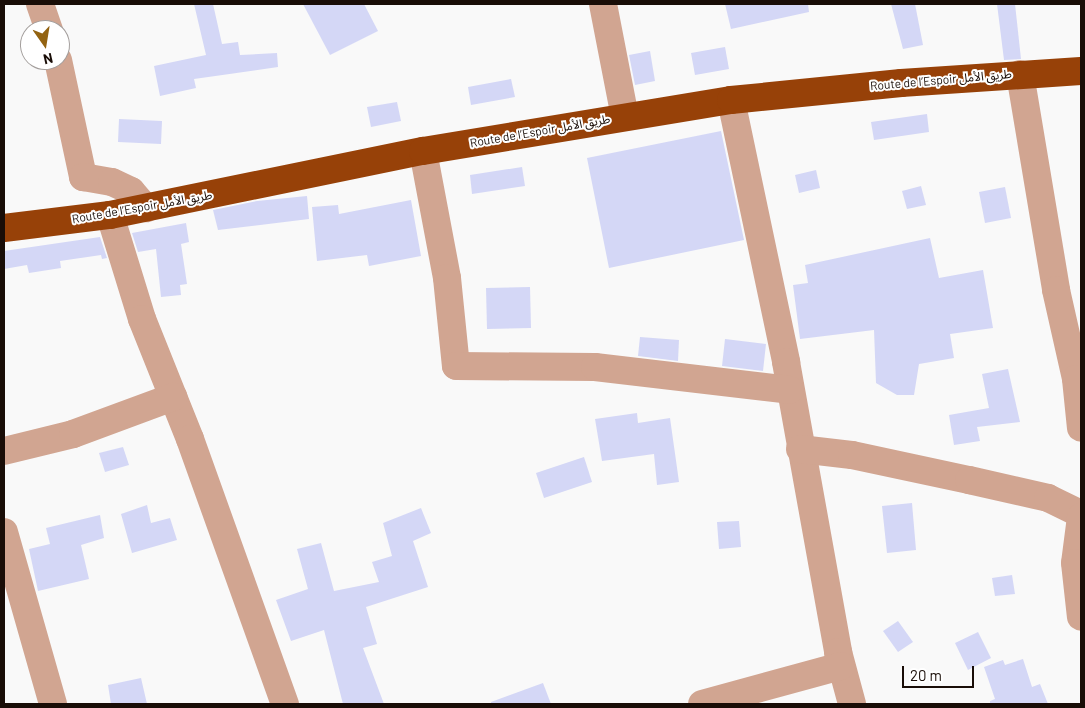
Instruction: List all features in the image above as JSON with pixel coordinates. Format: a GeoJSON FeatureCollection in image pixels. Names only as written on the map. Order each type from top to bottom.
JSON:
{"type":"FeatureCollection","features":[{"type":"Feature","properties":{"kind":"highway","name":"Route de l’Espoir طريق الأمل"},"geometry":{"type":"LineString","coordinates":[[4,228],[110,215],[423,151],[731,100],[1020,74],[1081,71]]}},
{"type":"Feature","properties":{"kind":"street"},"geometry":{"type":"LineString","coordinates":[[40,4],[46,20]]}},
{"type":"Feature","properties":{"kind":"street"},"geometry":{"type":"LineString","coordinates":[[603,4],[624,117]]}},
{"type":"Feature","properties":{"kind":"street"},"geometry":{"type":"LineString","coordinates":[[60,70],[83,177],[112,182],[131,191],[146,208]]}},
{"type":"Feature","properties":{"kind":"street"},"geometry":{"type":"LineString","coordinates":[[1020,74],[1056,290],[1076,379],[1081,428]]}},
{"type":"Feature","properties":{"kind":"street"},"geometry":{"type":"LineString","coordinates":[[731,100],[790,390],[842,666],[852,704]]}},
{"type":"Feature","properties":{"kind":"street"},"geometry":{"type":"LineString","coordinates":[[423,151],[447,278],[456,366],[595,367],[790,390]]}},
{"type":"Feature","properties":{"kind":"street"},"geometry":{"type":"LineString","coordinates":[[110,215],[142,319],[285,704]]}},
{"type":"Feature","properties":{"kind":"street"},"geometry":{"type":"LineString","coordinates":[[4,451],[73,434],[172,396]]}},
{"type":"Feature","properties":{"kind":"street"},"geometry":{"type":"LineString","coordinates":[[800,449],[852,455],[1048,498],[1081,516],[1075,562],[1081,617]]}},
{"type":"Feature","properties":{"kind":"street"},"geometry":{"type":"LineString","coordinates":[[4,532],[53,704]]}},
{"type":"Feature","properties":{"kind":"street"},"geometry":{"type":"LineString","coordinates":[[702,704],[842,666]]}},
{"type":"Feature","properties":{"kind":"building"},"geometry":{"type":"Polygon","coordinates":[[[194,4],[213,4],[222,44],[238,42],[240,55],[277,53],[278,67],[194,79],[196,88],[160,96],[154,66],[206,55],[194,4]]]}},
{"type":"Feature","properties":{"kind":"building"},"geometry":{"type":"Polygon","coordinates":[[[303,4],[364,4],[378,31],[330,55],[303,4]]]}},
{"type":"Feature","properties":{"kind":"building"},"geometry":{"type":"Polygon","coordinates":[[[725,4],[808,4],[809,12],[731,29],[725,4]]]}},
{"type":"Feature","properties":{"kind":"building"},"geometry":{"type":"Polygon","coordinates":[[[891,4],[915,4],[923,45],[903,49],[891,4]]]}},
{"type":"Feature","properties":{"kind":"building"},"geometry":{"type":"Polygon","coordinates":[[[997,4],[1015,4],[1021,59],[1004,60],[997,4]]]}},
{"type":"Feature","properties":{"kind":"building"},"geometry":{"type":"Polygon","coordinates":[[[725,47],[729,69],[695,75],[691,53],[725,47]]]}},
{"type":"Feature","properties":{"kind":"building"},"geometry":{"type":"Polygon","coordinates":[[[650,51],[655,81],[635,85],[629,55],[650,51]]]}},
{"type":"Feature","properties":{"kind":"building"},"geometry":{"type":"Polygon","coordinates":[[[511,79],[515,97],[471,105],[468,87],[511,79]]]}},
{"type":"Feature","properties":{"kind":"building"},"geometry":{"type":"Polygon","coordinates":[[[397,102],[401,121],[371,127],[367,107],[397,102]]]}},
{"type":"Feature","properties":{"kind":"building"},"geometry":{"type":"Polygon","coordinates":[[[927,114],[929,132],[874,140],[871,122],[927,114]]]}},
{"type":"Feature","properties":{"kind":"building"},"geometry":{"type":"Polygon","coordinates":[[[119,119],[162,121],[161,144],[118,142],[119,119]]]}},
{"type":"Feature","properties":{"kind":"building"},"geometry":{"type":"Polygon","coordinates":[[[721,131],[744,240],[609,268],[587,158],[721,131]]]}},
{"type":"Feature","properties":{"kind":"building"},"geometry":{"type":"Polygon","coordinates":[[[522,167],[525,186],[472,194],[470,175],[522,167]]]}},
{"type":"Feature","properties":{"kind":"building"},"geometry":{"type":"Polygon","coordinates":[[[816,170],[820,188],[799,193],[795,175],[816,170]]]}},
{"type":"Feature","properties":{"kind":"building"},"geometry":{"type":"Polygon","coordinates":[[[921,186],[926,205],[907,209],[902,191],[921,186]]]}},
{"type":"Feature","properties":{"kind":"building"},"geometry":{"type":"Polygon","coordinates":[[[1005,187],[1011,218],[985,223],[979,192],[1005,187]]]}},
{"type":"Feature","properties":{"kind":"building"},"geometry":{"type":"Polygon","coordinates":[[[307,196],[309,219],[218,230],[213,210],[257,201],[307,196]]]}},
{"type":"Feature","properties":{"kind":"building"},"geometry":{"type":"Polygon","coordinates":[[[411,200],[421,256],[369,266],[367,255],[317,261],[312,207],[338,205],[339,214],[411,200]]]}},
{"type":"Feature","properties":{"kind":"building"},"geometry":{"type":"Polygon","coordinates":[[[186,223],[189,242],[181,244],[187,284],[180,285],[181,295],[161,297],[156,249],[138,252],[132,233],[186,223]]]}},
{"type":"Feature","properties":{"kind":"building"},"geometry":{"type":"Polygon","coordinates":[[[100,237],[107,258],[102,259],[101,255],[60,261],[61,268],[29,273],[27,265],[4,269],[4,251],[100,237]]]}},
{"type":"Feature","properties":{"kind":"building"},"geometry":{"type":"Polygon","coordinates":[[[930,238],[939,278],[983,270],[993,328],[950,334],[954,358],[919,364],[914,395],[897,395],[876,383],[874,330],[800,339],[793,285],[808,283],[805,265],[930,238]]]}},
{"type":"Feature","properties":{"kind":"building"},"geometry":{"type":"Polygon","coordinates":[[[530,287],[531,328],[487,329],[486,288],[530,287]]]}},
{"type":"Feature","properties":{"kind":"building"},"geometry":{"type":"Polygon","coordinates":[[[640,337],[679,340],[678,361],[638,356],[640,337]]]}},
{"type":"Feature","properties":{"kind":"building"},"geometry":{"type":"Polygon","coordinates":[[[725,339],[766,344],[763,371],[722,366],[725,339]]]}},
{"type":"Feature","properties":{"kind":"building"},"geometry":{"type":"Polygon","coordinates":[[[1008,369],[1020,422],[977,427],[980,441],[954,445],[949,415],[989,408],[982,374],[1008,369]]]}},
{"type":"Feature","properties":{"kind":"building"},"geometry":{"type":"Polygon","coordinates":[[[637,413],[638,423],[670,418],[679,482],[657,485],[654,454],[602,461],[595,419],[637,413]]]}},
{"type":"Feature","properties":{"kind":"building"},"geometry":{"type":"Polygon","coordinates":[[[123,447],[129,465],[105,472],[99,453],[123,447]]]}},
{"type":"Feature","properties":{"kind":"building"},"geometry":{"type":"Polygon","coordinates":[[[584,457],[592,482],[544,498],[536,473],[584,457]]]}},
{"type":"Feature","properties":{"kind":"building"},"geometry":{"type":"Polygon","coordinates":[[[912,503],[916,550],[887,553],[882,506],[912,503]]]}},
{"type":"Feature","properties":{"kind":"building"},"geometry":{"type":"Polygon","coordinates":[[[147,505],[151,523],[170,518],[177,540],[132,553],[121,514],[147,505]]]}},
{"type":"Feature","properties":{"kind":"building"},"geometry":{"type":"Polygon","coordinates":[[[421,508],[431,533],[413,541],[428,587],[366,607],[377,644],[363,648],[384,704],[343,704],[324,630],[291,641],[276,600],[308,589],[297,549],[321,543],[334,591],[379,582],[372,562],[392,556],[383,523],[421,508]]]}},
{"type":"Feature","properties":{"kind":"building"},"geometry":{"type":"Polygon","coordinates":[[[100,515],[104,538],[81,545],[89,579],[38,591],[29,549],[50,544],[46,528],[100,515]]]}},
{"type":"Feature","properties":{"kind":"building"},"geometry":{"type":"Polygon","coordinates":[[[739,521],[741,547],[719,549],[717,522],[739,521]]]}},
{"type":"Feature","properties":{"kind":"building"},"geometry":{"type":"Polygon","coordinates":[[[1012,575],[1015,594],[995,596],[992,578],[1012,575]]]}},
{"type":"Feature","properties":{"kind":"building"},"geometry":{"type":"Polygon","coordinates":[[[898,621],[913,642],[898,652],[883,631],[898,621]]]}},
{"type":"Feature","properties":{"kind":"building"},"geometry":{"type":"Polygon","coordinates":[[[978,632],[991,658],[968,670],[955,643],[978,632]]]}},
{"type":"Feature","properties":{"kind":"building"},"geometry":{"type":"Polygon","coordinates":[[[1023,659],[1032,687],[1040,684],[1048,704],[990,704],[990,701],[995,699],[984,667],[1003,660],[1005,665],[1023,659]]]}},
{"type":"Feature","properties":{"kind":"building"},"geometry":{"type":"Polygon","coordinates":[[[141,678],[147,704],[111,704],[108,685],[141,678]]]}},
{"type":"Feature","properties":{"kind":"building"},"geometry":{"type":"Polygon","coordinates":[[[543,683],[551,704],[491,704],[491,702],[543,683]]]}}]}
